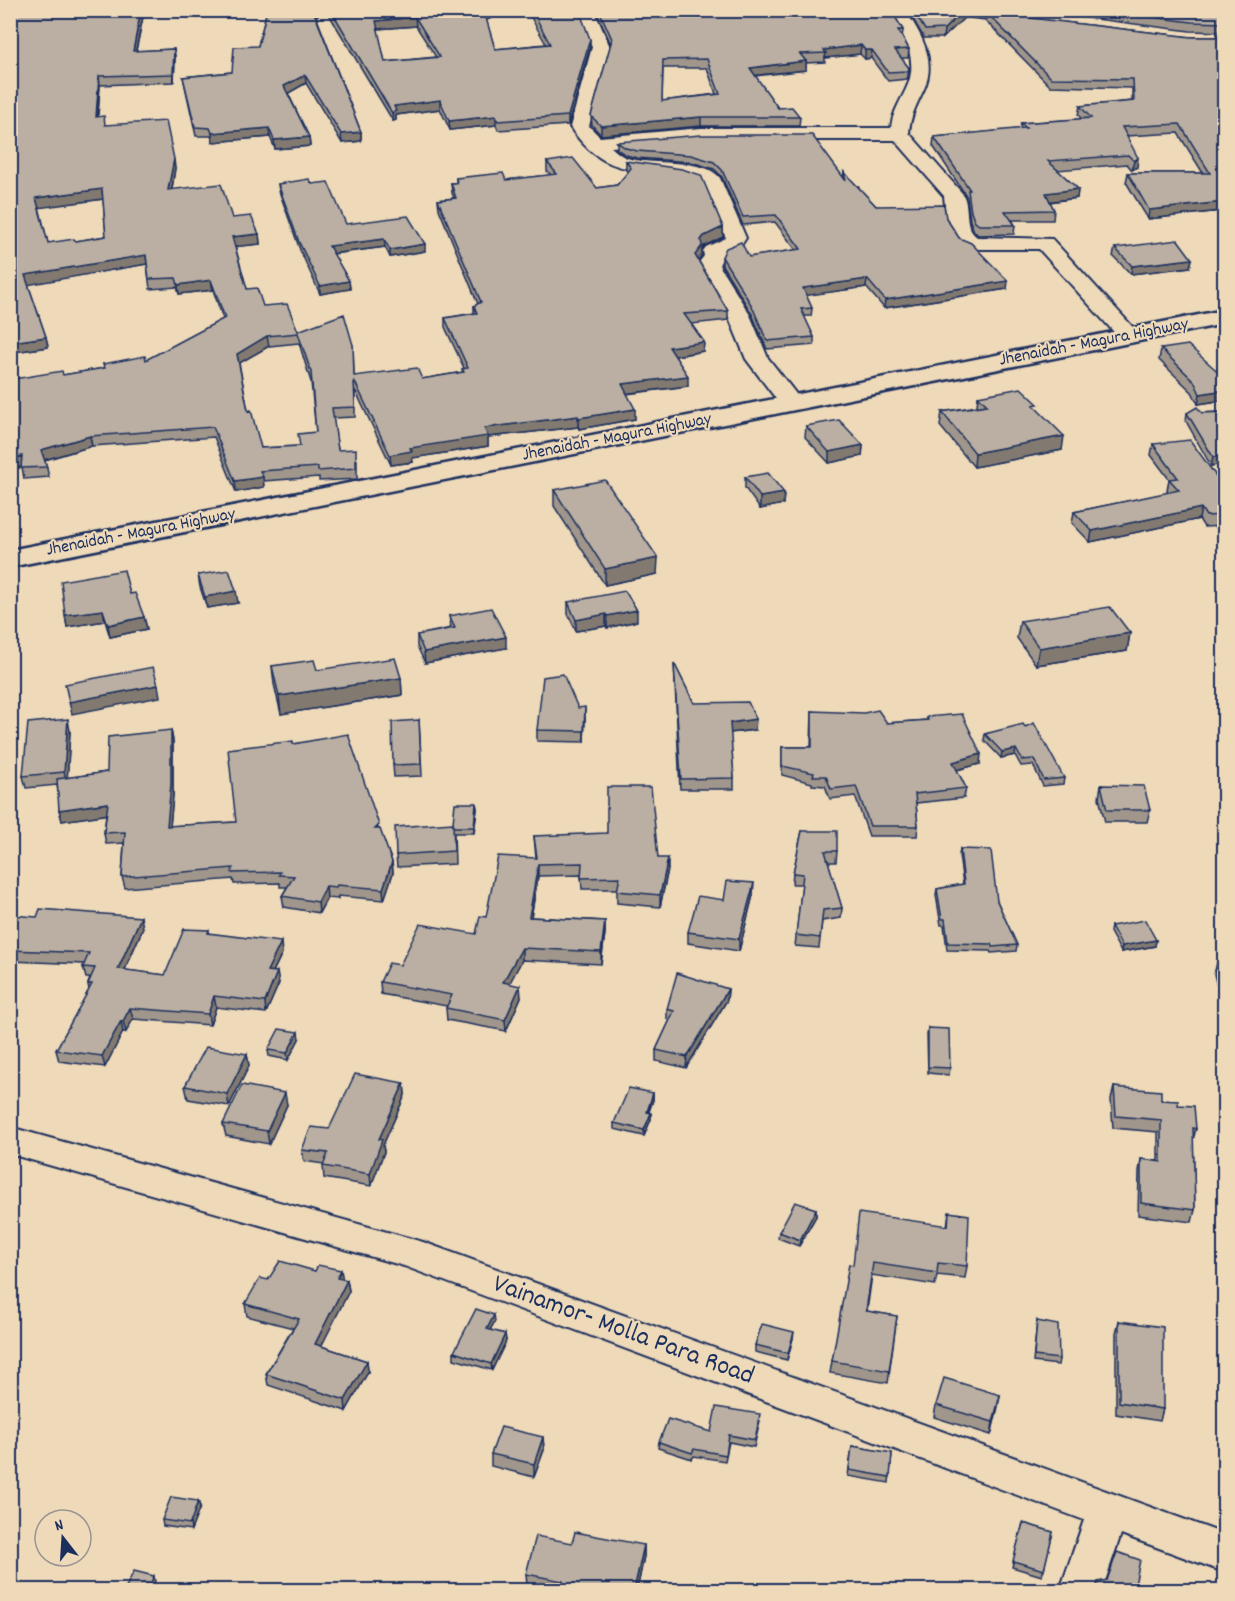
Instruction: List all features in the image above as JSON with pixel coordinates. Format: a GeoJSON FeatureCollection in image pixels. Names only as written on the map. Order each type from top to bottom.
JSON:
{"type":"FeatureCollection","features":[{"type":"Feature","properties":{"kind":"highway","name":"Jhenaidah - Magura Highway"},"geometry":{"type":"LineString","coordinates":[[10,559],[1224,317]]}},
{"type":"Feature","properties":{"kind":"street"},"geometry":{"type":"LineString","coordinates":[[585,10],[602,47],[579,127],[613,158],[626,164],[692,171],[710,178],[736,238],[733,243],[713,251],[714,256],[708,265],[739,315],[757,360],[791,403]]}},
{"type":"Feature","properties":{"kind":"street"},"geometry":{"type":"LineString","coordinates":[[896,10],[905,22],[917,48],[921,71],[900,121],[900,134],[955,198],[959,233],[965,240],[973,243],[1045,243],[1130,336]]}},
{"type":"Feature","properties":{"kind":"street"},"geometry":{"type":"LineString","coordinates":[[956,10],[1045,21]]}},
{"type":"Feature","properties":{"kind":"street"},"geometry":{"type":"LineString","coordinates":[[596,143],[701,134],[900,134]]}},
{"type":"Feature","properties":{"kind":"street","name":"Vainamor- Molla Para Road"},"geometry":{"type":"LineString","coordinates":[[10,1140],[410,1252],[1224,1553]]}},
{"type":"Feature","properties":{"kind":"street"},"geometry":{"type":"LineString","coordinates":[[1082,1590],[1108,1510]]}},
{"type":"Feature","properties":{"kind":"building"},"geometry":{"type":"Polygon","coordinates":[[[10,10],[141,10],[133,51],[174,49],[173,74],[99,76],[96,117],[104,116],[105,125],[166,121],[174,159],[168,190],[221,184],[232,218],[251,216],[259,234],[232,237],[247,289],[257,288],[263,306],[287,304],[298,331],[344,314],[353,345],[354,376],[417,368],[422,379],[464,372],[462,369],[468,368],[445,318],[477,313],[474,306],[481,302],[438,200],[456,198],[451,183],[457,183],[456,178],[503,173],[506,180],[557,174],[547,162],[573,158],[597,188],[617,185],[631,168],[626,161],[682,169],[701,175],[723,227],[704,236],[701,240],[702,246],[695,255],[728,311],[684,314],[704,342],[669,347],[688,376],[622,384],[635,409],[579,418],[578,416],[484,428],[488,436],[410,448],[412,451],[390,455],[354,380],[355,407],[332,408],[338,450],[356,449],[356,468],[318,471],[318,467],[260,471],[263,477],[235,481],[213,427],[90,436],[41,450],[47,467],[21,468],[22,456],[10,459],[10,369],[14,379],[62,371],[63,375],[105,368],[103,364],[145,356],[146,360],[225,318],[211,280],[178,285],[176,278],[149,279],[146,255],[25,275],[46,337],[12,342],[10,336],[10,10]],[[102,189],[36,198],[48,243],[106,236],[102,189]],[[298,333],[267,336],[237,354],[248,411],[251,410],[261,448],[300,446],[298,434],[316,432],[311,372],[298,333]]]}},
{"type":"Feature","properties":{"kind":"building"},"geometry":{"type":"Polygon","coordinates":[[[267,10],[313,10],[361,132],[341,134],[305,75],[284,86],[309,137],[274,140],[269,128],[212,133],[210,128],[195,127],[183,77],[232,72],[234,47],[258,46],[267,10]]]}},
{"type":"Feature","properties":{"kind":"building"},"geometry":{"type":"Polygon","coordinates":[[[331,10],[489,10],[484,11],[495,49],[550,44],[532,10],[579,10],[590,39],[568,116],[498,121],[496,116],[449,121],[440,100],[394,106],[396,111],[392,113],[331,10]],[[415,17],[376,21],[385,62],[440,57],[415,17]]]}},
{"type":"Feature","properties":{"kind":"building"},"geometry":{"type":"Polygon","coordinates":[[[599,10],[891,10],[903,30],[898,30],[909,49],[895,50],[909,68],[908,71],[888,72],[872,50],[865,50],[861,45],[824,50],[826,53],[800,54],[806,61],[750,68],[778,108],[792,107],[800,117],[701,117],[601,126],[591,116],[612,39],[599,10]],[[707,59],[663,60],[662,101],[720,94],[707,59]]]}},
{"type":"Feature","properties":{"kind":"building"},"geometry":{"type":"Polygon","coordinates":[[[913,10],[964,10],[944,29],[925,30],[913,10]]]}},
{"type":"Feature","properties":{"kind":"building"},"geometry":{"type":"Polygon","coordinates":[[[1094,10],[1224,10],[1224,23],[1192,22],[1094,10]]]}},
{"type":"Feature","properties":{"kind":"building"},"geometry":{"type":"Polygon","coordinates":[[[987,13],[1191,37],[1224,37],[1224,204],[1223,202],[1149,210],[1128,173],[1210,173],[1180,124],[1122,127],[1138,158],[1134,161],[1128,155],[1048,161],[1078,189],[1046,193],[1054,210],[1005,211],[1015,225],[979,225],[975,222],[971,212],[968,190],[970,190],[934,137],[1026,128],[1021,123],[1091,118],[1080,106],[1134,101],[1133,79],[1051,78],[987,13]]]}},
{"type":"Feature","properties":{"kind":"building"},"geometry":{"type":"Polygon","coordinates":[[[701,135],[812,135],[846,181],[844,172],[876,206],[944,205],[946,218],[959,238],[971,243],[1008,281],[885,300],[867,279],[803,288],[812,308],[801,309],[814,337],[767,341],[752,306],[722,257],[726,248],[741,242],[749,257],[801,249],[776,215],[743,217],[722,170],[714,162],[691,155],[637,151],[617,142],[701,135]]]}},
{"type":"Feature","properties":{"kind":"building"},"geometry":{"type":"Polygon","coordinates":[[[309,179],[312,184],[328,182],[346,224],[408,216],[425,244],[390,250],[384,239],[329,246],[349,281],[320,286],[299,242],[278,184],[309,179]]]}},
{"type":"Feature","properties":{"kind":"building"},"geometry":{"type":"Polygon","coordinates":[[[1178,240],[1192,259],[1132,266],[1115,248],[1178,240]]]}},
{"type":"Feature","properties":{"kind":"building"},"geometry":{"type":"Polygon","coordinates":[[[1188,345],[1224,377],[1224,390],[1200,394],[1194,381],[1161,349],[1188,345]]]}},
{"type":"Feature","properties":{"kind":"building"},"geometry":{"type":"Polygon","coordinates":[[[1021,388],[1038,404],[1033,405],[1064,436],[975,453],[942,412],[987,405],[978,396],[1021,388]]]}},
{"type":"Feature","properties":{"kind":"building"},"geometry":{"type":"Polygon","coordinates":[[[1197,407],[1202,413],[1224,412],[1224,433],[1218,433],[1224,442],[1224,456],[1213,457],[1187,413],[1197,407]]]}},
{"type":"Feature","properties":{"kind":"building"},"geometry":{"type":"Polygon","coordinates":[[[839,420],[863,445],[829,452],[806,426],[839,420]]]}},
{"type":"Feature","properties":{"kind":"building"},"geometry":{"type":"Polygon","coordinates":[[[1190,440],[1224,487],[1224,515],[1206,516],[1201,508],[1092,531],[1074,512],[1179,490],[1169,479],[1178,478],[1153,444],[1190,440]]]}},
{"type":"Feature","properties":{"kind":"building"},"geometry":{"type":"Polygon","coordinates":[[[768,473],[784,493],[760,497],[745,477],[768,473]]]}},
{"type":"Feature","properties":{"kind":"building"},"geometry":{"type":"Polygon","coordinates":[[[605,480],[658,558],[605,569],[554,490],[605,480]]]}},
{"type":"Feature","properties":{"kind":"building"},"geometry":{"type":"Polygon","coordinates":[[[124,570],[130,594],[135,593],[144,617],[108,625],[103,610],[65,615],[61,581],[124,570]]]}},
{"type":"Feature","properties":{"kind":"building"},"geometry":{"type":"Polygon","coordinates":[[[229,570],[236,591],[205,597],[198,575],[229,570]]]}},
{"type":"Feature","properties":{"kind":"building"},"geometry":{"type":"Polygon","coordinates":[[[625,591],[637,610],[576,620],[568,602],[625,591]]]}},
{"type":"Feature","properties":{"kind":"building"},"geometry":{"type":"Polygon","coordinates":[[[1110,607],[1130,633],[1039,648],[1020,621],[1110,607]]]}},
{"type":"Feature","properties":{"kind":"building"},"geometry":{"type":"Polygon","coordinates":[[[491,608],[506,637],[424,652],[417,635],[455,628],[449,616],[491,608]]]}},
{"type":"Feature","properties":{"kind":"building"},"geometry":{"type":"Polygon","coordinates":[[[395,658],[401,678],[279,696],[272,666],[314,660],[317,670],[395,658]]]}},
{"type":"Feature","properties":{"kind":"building"},"geometry":{"type":"Polygon","coordinates":[[[674,663],[694,703],[748,702],[756,719],[730,723],[734,778],[681,779],[674,663]]]}},
{"type":"Feature","properties":{"kind":"building"},"geometry":{"type":"Polygon","coordinates":[[[153,667],[158,685],[69,702],[65,684],[153,667]]]}},
{"type":"Feature","properties":{"kind":"building"},"geometry":{"type":"Polygon","coordinates":[[[563,674],[578,708],[585,707],[584,731],[537,730],[543,677],[563,674]]]}},
{"type":"Feature","properties":{"kind":"building"},"geometry":{"type":"Polygon","coordinates":[[[878,710],[887,723],[928,720],[927,717],[962,714],[981,754],[953,762],[966,788],[915,794],[918,826],[870,826],[856,786],[831,789],[826,776],[813,776],[814,773],[782,766],[782,747],[812,747],[812,711],[864,713],[878,710]]]}},
{"type":"Feature","properties":{"kind":"building"},"geometry":{"type":"Polygon","coordinates":[[[68,719],[64,772],[23,776],[28,723],[68,719]]]}},
{"type":"Feature","properties":{"kind":"building"},"geometry":{"type":"Polygon","coordinates":[[[419,720],[421,764],[393,765],[392,722],[419,720]]]}},
{"type":"Feature","properties":{"kind":"building"},"geometry":{"type":"Polygon","coordinates":[[[1034,723],[1064,778],[1044,780],[1034,759],[1022,760],[1016,749],[1002,752],[985,734],[1023,724],[1025,727],[1034,723]]]}},
{"type":"Feature","properties":{"kind":"building"},"geometry":{"type":"Polygon","coordinates":[[[171,730],[171,784],[167,826],[236,822],[228,749],[293,741],[293,744],[348,734],[379,825],[375,829],[380,829],[392,862],[383,889],[326,886],[318,902],[282,896],[294,876],[279,875],[280,872],[232,873],[233,868],[122,877],[125,832],[104,833],[108,803],[59,810],[57,779],[107,772],[108,737],[171,730]]]}},
{"type":"Feature","properties":{"kind":"building"},"geometry":{"type":"Polygon","coordinates":[[[1101,785],[1144,786],[1150,810],[1107,810],[1101,785]]]}},
{"type":"Feature","properties":{"kind":"building"},"geometry":{"type":"Polygon","coordinates":[[[607,787],[651,787],[658,858],[668,858],[660,895],[617,891],[620,877],[581,878],[582,863],[538,864],[529,917],[605,921],[601,952],[522,948],[503,982],[520,986],[505,1020],[446,1008],[452,995],[380,982],[389,963],[400,965],[420,924],[476,934],[480,916],[486,917],[498,856],[537,858],[534,836],[607,833],[607,787]]]}},
{"type":"Feature","properties":{"kind":"building"},"geometry":{"type":"Polygon","coordinates":[[[455,803],[476,803],[474,827],[453,827],[455,803]]]}},
{"type":"Feature","properties":{"kind":"building"},"geometry":{"type":"Polygon","coordinates":[[[453,823],[454,851],[396,855],[395,827],[453,823]]]}},
{"type":"Feature","properties":{"kind":"building"},"geometry":{"type":"Polygon","coordinates":[[[802,831],[837,831],[837,851],[825,851],[842,908],[823,910],[820,938],[796,935],[803,874],[793,873],[802,831]]]}},
{"type":"Feature","properties":{"kind":"building"},"geometry":{"type":"Polygon","coordinates":[[[960,849],[991,850],[997,901],[1017,945],[992,947],[991,944],[948,943],[945,919],[942,919],[937,889],[964,884],[960,849]]]}},
{"type":"Feature","properties":{"kind":"building"},"geometry":{"type":"Polygon","coordinates":[[[727,881],[754,883],[739,939],[688,932],[698,896],[724,900],[727,881]]]}},
{"type":"Feature","properties":{"kind":"building"},"geometry":{"type":"Polygon","coordinates":[[[40,909],[141,917],[118,969],[165,975],[184,929],[209,930],[208,933],[281,942],[267,971],[277,972],[265,1002],[214,996],[208,1014],[130,1008],[102,1056],[56,1050],[92,984],[88,984],[95,968],[83,967],[89,953],[10,950],[10,915],[37,917],[40,909]]]}},
{"type":"Feature","properties":{"kind":"building"},"geometry":{"type":"Polygon","coordinates":[[[1145,920],[1156,940],[1122,946],[1111,926],[1145,920]]]}},
{"type":"Feature","properties":{"kind":"building"},"geometry":{"type":"Polygon","coordinates":[[[1217,963],[1224,963],[1224,992],[1217,963]]]}},
{"type":"Feature","properties":{"kind":"building"},"geometry":{"type":"Polygon","coordinates":[[[677,973],[728,989],[687,1057],[656,1050],[674,1011],[667,1009],[677,973]]]}},
{"type":"Feature","properties":{"kind":"building"},"geometry":{"type":"Polygon","coordinates":[[[928,1028],[949,1029],[950,1068],[928,1067],[928,1028]]]}},
{"type":"Feature","properties":{"kind":"building"},"geometry":{"type":"Polygon","coordinates":[[[279,1029],[298,1032],[287,1053],[268,1050],[279,1029]]]}},
{"type":"Feature","properties":{"kind":"building"},"geometry":{"type":"Polygon","coordinates":[[[206,1047],[247,1054],[227,1094],[185,1086],[206,1047]]]}},
{"type":"Feature","properties":{"kind":"building"},"geometry":{"type":"Polygon","coordinates":[[[355,1074],[404,1083],[379,1139],[382,1140],[370,1174],[323,1166],[328,1153],[302,1150],[311,1127],[329,1129],[355,1074]]]}},
{"type":"Feature","properties":{"kind":"building"},"geometry":{"type":"Polygon","coordinates":[[[242,1085],[285,1093],[267,1131],[223,1124],[242,1085]]]}},
{"type":"Feature","properties":{"kind":"building"},"geometry":{"type":"Polygon","coordinates":[[[1114,1087],[1161,1091],[1161,1100],[1178,1101],[1178,1105],[1194,1106],[1195,1210],[1141,1203],[1141,1159],[1161,1162],[1161,1120],[1116,1116],[1114,1087]]]}},
{"type":"Feature","properties":{"kind":"building"},"geometry":{"type":"Polygon","coordinates":[[[629,1088],[653,1093],[647,1112],[651,1113],[644,1130],[614,1123],[629,1088]]]}},
{"type":"Feature","properties":{"kind":"building"},"geometry":{"type":"Polygon","coordinates":[[[795,1202],[816,1209],[800,1240],[779,1232],[795,1202]]]}},
{"type":"Feature","properties":{"kind":"building"},"geometry":{"type":"Polygon","coordinates":[[[949,1212],[969,1215],[967,1266],[938,1263],[937,1273],[873,1263],[866,1311],[897,1316],[889,1371],[832,1361],[849,1264],[853,1265],[859,1213],[948,1226],[949,1212]]]}},
{"type":"Feature","properties":{"kind":"building"},"geometry":{"type":"Polygon","coordinates":[[[280,1261],[315,1271],[318,1265],[341,1270],[337,1278],[347,1280],[315,1344],[367,1361],[345,1400],[266,1374],[299,1319],[245,1304],[260,1278],[268,1280],[280,1261]]]}},
{"type":"Feature","properties":{"kind":"building"},"geometry":{"type":"Polygon","coordinates":[[[476,1309],[494,1315],[487,1329],[505,1334],[491,1364],[454,1352],[476,1309]]]}},
{"type":"Feature","properties":{"kind":"building"},"geometry":{"type":"Polygon","coordinates":[[[1037,1321],[1058,1325],[1059,1359],[1034,1356],[1037,1321]]]}},
{"type":"Feature","properties":{"kind":"building"},"geometry":{"type":"Polygon","coordinates":[[[1119,1321],[1163,1327],[1163,1409],[1119,1402],[1119,1321]]]}},
{"type":"Feature","properties":{"kind":"building"},"geometry":{"type":"Polygon","coordinates":[[[762,1324],[794,1332],[788,1353],[755,1345],[762,1324]]]}},
{"type":"Feature","properties":{"kind":"building"},"geometry":{"type":"Polygon","coordinates":[[[944,1378],[1000,1395],[993,1422],[936,1405],[944,1378]]]}},
{"type":"Feature","properties":{"kind":"building"},"geometry":{"type":"Polygon","coordinates":[[[716,1407],[760,1414],[755,1440],[729,1435],[726,1455],[694,1449],[692,1453],[659,1442],[668,1419],[711,1432],[716,1407]]]}},
{"type":"Feature","properties":{"kind":"building"},"geometry":{"type":"Polygon","coordinates":[[[501,1427],[543,1437],[534,1464],[491,1454],[501,1427]]]}},
{"type":"Feature","properties":{"kind":"building"},"geometry":{"type":"Polygon","coordinates":[[[852,1446],[892,1453],[890,1477],[849,1470],[852,1446]]]}},
{"type":"Feature","properties":{"kind":"building"},"geometry":{"type":"Polygon","coordinates":[[[171,1497],[198,1501],[190,1524],[162,1520],[171,1497]]]}},
{"type":"Feature","properties":{"kind":"building"},"geometry":{"type":"Polygon","coordinates":[[[1023,1523],[1053,1532],[1044,1570],[1013,1561],[1023,1523]]]}},
{"type":"Feature","properties":{"kind":"building"},"geometry":{"type":"Polygon","coordinates":[[[575,1532],[644,1545],[634,1590],[560,1590],[563,1581],[526,1574],[536,1536],[572,1543],[575,1532]]]}},
{"type":"Feature","properties":{"kind":"building"},"geometry":{"type":"Polygon","coordinates":[[[1117,1552],[1140,1560],[1134,1590],[1096,1590],[1098,1582],[1107,1580],[1117,1552]]]}},
{"type":"Feature","properties":{"kind":"building"},"geometry":{"type":"Polygon","coordinates":[[[134,1571],[154,1576],[147,1590],[125,1589],[134,1571]]]}}]}
